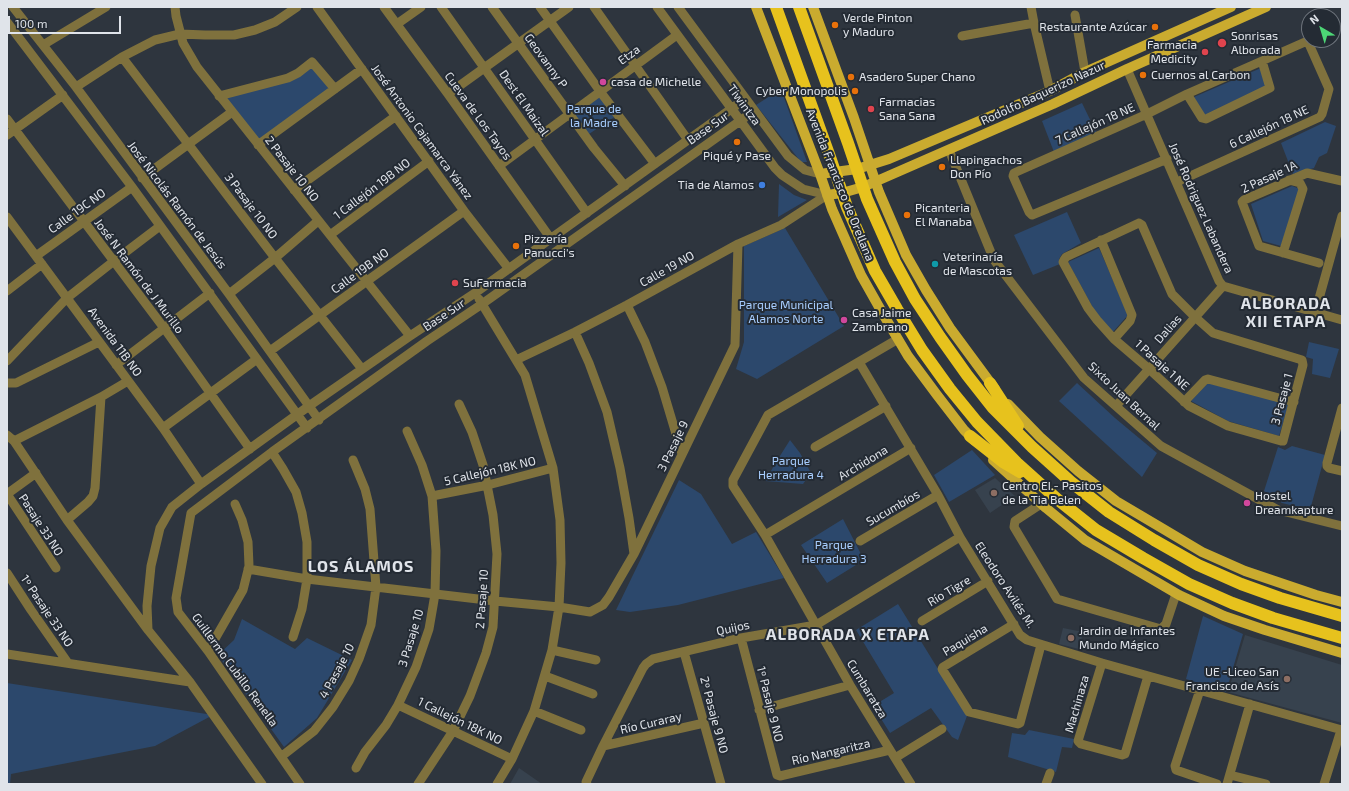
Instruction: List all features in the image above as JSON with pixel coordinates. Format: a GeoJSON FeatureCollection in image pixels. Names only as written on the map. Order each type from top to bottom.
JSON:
{"type":"FeatureCollection","features":[{"type":"Feature","properties":{"kind":"highway","name":"Avenida Francisco de Orellana"},"geometry":{"type":"LineString","coordinates":[[776,7],[842,193],[875,271],[922,350],[977,422],[1017,463],[1057,499],[1096,530],[1188,584],[1232,603],[1280,620],[1342,638]]}},
{"type":"Feature","properties":{"kind":"highway","name":"Avenida Francisco de Orellana"},"geometry":{"type":"LineString","coordinates":[[799,7],[867,199],[895,262],[915,299],[940,337],[993,408],[1032,448],[1071,482],[1109,512],[1198,564],[1241,584],[1280,598],[1342,616]]}},
{"type":"Feature","properties":{"kind":"highway"},"geometry":{"type":"LineString","coordinates":[[990,383],[1032,448]]}},
{"type":"Feature","properties":{"kind":"highway"},"geometry":{"type":"LineString","coordinates":[[970,436],[1003,462],[1040,483]]}},
{"type":"Feature","properties":{"kind":"main road","name":"Avenida Francisco de Orellana"},"geometry":{"type":"LineString","coordinates":[[756,7],[834,212],[861,274],[898,339],[937,395],[970,436],[1004,471],[1085,540],[1176,594],[1224,616],[1342,653]]}},
{"type":"Feature","properties":{"kind":"main road"},"geometry":{"type":"LineString","coordinates":[[813,7],[830,51],[875,182],[906,255],[950,328],[1002,398],[1040,437],[1078,471],[1116,501],[1202,552],[1245,571],[1316,595],[1342,602]]}},
{"type":"Feature","properties":{"kind":"main road","name":"Rodolfo Baquerizo Nazur"},"geometry":{"type":"LineString","coordinates":[[820,174],[857,169],[889,159],[1050,91],[1085,72],[1231,7]]}},
{"type":"Feature","properties":{"kind":"main road","name":"Rodolfo Baquerizo Nazur"},"geometry":{"type":"LineString","coordinates":[[828,195],[842,193],[875,182],[1128,69],[1250,11],[1266,7]]}},
{"type":"Feature","properties":{"kind":"street","name":"José Nicolás Ramón de Jesús"},"geometry":{"type":"LineString","coordinates":[[14,7],[229,294],[318,420]]}},
{"type":"Feature","properties":{"kind":"street"},"geometry":{"type":"LineString","coordinates":[[43,45],[106,7]]}},
{"type":"Feature","properties":{"kind":"street","name":"2 Pasaje 10 NO"},"geometry":{"type":"LineString","coordinates":[[175,7],[183,43],[197,67],[410,336]]}},
{"type":"Feature","properties":{"kind":"street"},"geometry":{"type":"LineString","coordinates":[[76,88],[122,57],[155,40],[180,34],[234,35],[255,30],[275,22],[297,7]]}},
{"type":"Feature","properties":{"kind":"street","name":"José Antonio Cajamarca Yánez"},"geometry":{"type":"LineString","coordinates":[[317,7],[464,211],[509,269]]}},
{"type":"Feature","properties":{"kind":"street","name":"Cueva de Los Tayos"},"geometry":{"type":"LineString","coordinates":[[384,7],[551,239]]}},
{"type":"Feature","properties":{"kind":"street"},"geometry":{"type":"LineString","coordinates":[[397,24],[421,7]]}},
{"type":"Feature","properties":{"kind":"street","name":"Dest El Maizal"},"geometry":{"type":"LineString","coordinates":[[441,7],[587,213]]}},
{"type":"Feature","properties":{"kind":"street","name":"Geovanny P"},"geometry":{"type":"LineString","coordinates":[[492,7],[594,148],[624,186]]}},
{"type":"Feature","properties":{"kind":"street"},"geometry":{"type":"LineString","coordinates":[[540,7],[600,91],[655,164]]}},
{"type":"Feature","properties":{"kind":"street"},"geometry":{"type":"LineString","coordinates":[[448,94],[569,7]]}},
{"type":"Feature","properties":{"kind":"street"},"geometry":{"type":"LineString","coordinates":[[594,7],[688,140]]}},
{"type":"Feature","properties":{"kind":"street","name":"Tiwintza"},"geometry":{"type":"LineString","coordinates":[[657,7],[782,176],[803,189],[828,195]]}},
{"type":"Feature","properties":{"kind":"street","name":"Tiwintza"},"geometry":{"type":"LineString","coordinates":[[678,7],[754,112],[794,162],[806,170],[820,174]]}},
{"type":"Feature","properties":{"kind":"street"},"geometry":{"type":"LineString","coordinates":[[1031,7],[1050,91]]}},
{"type":"Feature","properties":{"kind":"street"},"geometry":{"type":"LineString","coordinates":[[1075,15],[1085,72]]}},
{"type":"Feature","properties":{"kind":"street","name":"José Nicolás Ramón de Jesús"},"geometry":{"type":"LineString","coordinates":[[7,22],[132,187],[306,428]]}},
{"type":"Feature","properties":{"kind":"street"},"geometry":{"type":"LineString","coordinates":[[962,36],[1034,23]]}},
{"type":"Feature","properties":{"kind":"street","name":"Etza"},"geometry":{"type":"LineString","coordinates":[[499,166],[677,35]]}},
{"type":"Feature","properties":{"kind":"street","name":"7 Callejón 18 NE"},"geometry":{"type":"LineString","coordinates":[[1167,159],[1032,215],[1013,174],[1147,114],[1187,94],[1301,44]]}},
{"type":"Feature","properties":{"kind":"street","name":"6 Callejón 18 NE"},"geometry":{"type":"LineString","coordinates":[[1177,182],[1320,117],[1328,89],[1311,48]]}},
{"type":"Feature","properties":{"kind":"street","name":"3 Pasaje 10 NO"},"geometry":{"type":"LineString","coordinates":[[122,57],[275,258],[362,369]]}},
{"type":"Feature","properties":{"kind":"street"},"geometry":{"type":"LineString","coordinates":[[1187,94],[1202,118],[1206,119],[1270,88],[1262,61]]}},
{"type":"Feature","properties":{"kind":"street"},"geometry":{"type":"LineString","coordinates":[[219,96],[288,78],[298,73],[312,62],[334,88]]}},
{"type":"Feature","properties":{"kind":"street"},"geometry":{"type":"LineString","coordinates":[[258,145],[362,68]]}},
{"type":"Feature","properties":{"kind":"street","name":"José Rodriguez Labandera"},"geometry":{"type":"LineString","coordinates":[[1128,69],[1219,281],[1223,286],[1342,320]]}},
{"type":"Feature","properties":{"kind":"street"},"geometry":{"type":"LineString","coordinates":[[11,133],[63,95]]}},
{"type":"Feature","properties":{"kind":"street","name":"Base Sur"},"geometry":{"type":"LineString","coordinates":[[148,630],[147,606],[150,566],[160,528],[172,507],[201,484],[309,406],[475,293],[745,99]]}},
{"type":"Feature","properties":{"kind":"street"},"geometry":{"type":"LineString","coordinates":[[142,178],[232,112]]}},
{"type":"Feature","properties":{"kind":"street","name":"Base Sur"},"geometry":{"type":"LineString","coordinates":[[183,563],[191,513],[272,452],[427,341],[482,304],[754,112]]}},
{"type":"Feature","properties":{"kind":"street"},"geometry":{"type":"LineString","coordinates":[[294,190],[396,116]]}},
{"type":"Feature","properties":{"kind":"street","name":"José N Ramón de J Murillo"},"geometry":{"type":"LineString","coordinates":[[7,119],[11,133],[114,261],[164,328],[250,449]]}},
{"type":"Feature","properties":{"kind":"street","name":"Sixto Juan Bernal"},"geometry":{"type":"LineString","coordinates":[[949,150],[994,260],[1084,378],[1161,446],[1278,510],[1342,526]]}},
{"type":"Feature","properties":{"kind":"street","name":"1 Callejón 19B NO"},"geometry":{"type":"LineString","coordinates":[[330,235],[429,162]]}},
{"type":"Feature","properties":{"kind":"street","name":"2 Pasaje 1A"},"geometry":{"type":"LineString","coordinates":[[1319,263],[1259,246],[1242,202],[1307,173],[1342,181]]}},
{"type":"Feature","properties":{"kind":"street"},"geometry":{"type":"LineString","coordinates":[[1283,253],[1303,189],[1300,183],[1289,180]]}},
{"type":"Feature","properties":{"kind":"street","name":"Calle 19C NO"},"geometry":{"type":"LineString","coordinates":[[36,256],[132,187]]}},
{"type":"Feature","properties":{"kind":"street","name":"Calle 19 NO"},"geometry":{"type":"LineString","coordinates":[[516,360],[626,305],[738,244],[781,224],[828,195]]}},
{"type":"Feature","properties":{"kind":"street","name":"Calle 19B NO"},"geometry":{"type":"LineString","coordinates":[[270,351],[464,211]]}},
{"type":"Feature","properties":{"kind":"street"},"geometry":{"type":"LineString","coordinates":[[1314,313],[1342,216]]}},
{"type":"Feature","properties":{"kind":"street","name":"Avenida 11B NO"},"geometry":{"type":"LineString","coordinates":[[7,217],[11,229],[42,264],[163,428],[201,484]]}},
{"type":"Feature","properties":{"kind":"street","name":"1 Callejón 19B NO"},"geometry":{"type":"LineString","coordinates":[[229,294],[275,258],[318,221]]}},
{"type":"Feature","properties":{"kind":"street"},"geometry":{"type":"LineString","coordinates":[[1114,339],[1130,320],[1132,315],[1101,240],[1139,223],[1141,223],[1172,294],[1195,317]]}},
{"type":"Feature","properties":{"kind":"street"},"geometry":{"type":"LineString","coordinates":[[7,361],[67,298],[160,226]]}},
{"type":"Feature","properties":{"kind":"street","name":"1 Pasaje 1 NE"},"geometry":{"type":"LineString","coordinates":[[1101,240],[1066,257],[1063,262],[1088,308],[1114,339],[1189,406],[1228,426],[1283,441]]}},
{"type":"Feature","properties":{"kind":"street","name":"3 Pasaje 9"},"geometry":{"type":"LineString","coordinates":[[248,569],[307,579],[559,607],[590,612],[603,605],[634,554],[735,345],[738,244]]}},
{"type":"Feature","properties":{"kind":"street"},"geometry":{"type":"LineString","coordinates":[[7,291],[42,264]]}},
{"type":"Feature","properties":{"kind":"street","name":"Dalias"},"geometry":{"type":"LineString","coordinates":[[1116,406],[1223,286]]}},
{"type":"Feature","properties":{"kind":"street"},"geometry":{"type":"LineString","coordinates":[[116,365],[210,293]]}},
{"type":"Feature","properties":{"kind":"street"},"geometry":{"type":"LineString","coordinates":[[475,293],[525,375],[554,468],[560,520],[561,563],[559,607],[552,650],[534,711],[512,759],[497,784]]}},
{"type":"Feature","properties":{"kind":"street"},"geometry":{"type":"LineString","coordinates":[[626,305],[645,342],[662,388],[682,454]]}},
{"type":"Feature","properties":{"kind":"street","name":"3 Pasaje 1"},"geometry":{"type":"LineString","coordinates":[[1195,317],[1217,335],[1302,360],[1303,362],[1294,402],[1283,441]]}},
{"type":"Feature","properties":{"kind":"street"},"geometry":{"type":"LineString","coordinates":[[574,332],[589,363],[608,412],[621,475],[634,554]]}},
{"type":"Feature","properties":{"kind":"street"},"geometry":{"type":"LineString","coordinates":[[859,362],[898,339]]}},
{"type":"Feature","properties":{"kind":"street"},"geometry":{"type":"LineString","coordinates":[[7,383],[16,383],[99,342]]}},
{"type":"Feature","properties":{"kind":"street"},"geometry":{"type":"LineString","coordinates":[[163,428],[257,359]]}},
{"type":"Feature","properties":{"kind":"street","name":"Eleodoro Avilés M."},"geometry":{"type":"LineString","coordinates":[[859,362],[911,448],[960,537],[1020,634],[1027,640],[1102,663],[1341,730]]}},
{"type":"Feature","properties":{"kind":"street","name":"Cumbaratza"},"geometry":{"type":"LineString","coordinates":[[859,362],[768,415],[733,480],[734,486],[765,535],[850,685],[911,784]]}},
{"type":"Feature","properties":{"kind":"street"},"geometry":{"type":"LineString","coordinates":[[1184,402],[1205,380],[1208,379],[1294,402]]}},
{"type":"Feature","properties":{"kind":"street"},"geometry":{"type":"LineString","coordinates":[[128,380],[101,397],[10,438],[36,473],[67,520],[148,630],[190,682],[262,784]]}},
{"type":"Feature","properties":{"kind":"street"},"geometry":{"type":"LineString","coordinates":[[67,520],[93,496],[95,488],[101,397]]}},
{"type":"Feature","properties":{"kind":"street","name":"2 Pasaje 10"},"geometry":{"type":"LineString","coordinates":[[418,784],[453,731],[470,696],[486,653],[493,627],[497,554],[493,515],[483,466],[472,432],[459,404]]}},
{"type":"Feature","properties":{"kind":"street"},"geometry":{"type":"LineString","coordinates":[[815,447],[886,406]]}},
{"type":"Feature","properties":{"kind":"street"},"geometry":{"type":"LineString","coordinates":[[1342,408],[1327,463],[1329,468],[1342,471]]}},
{"type":"Feature","properties":{"kind":"street","name":"3 Pasaje 10"},"geometry":{"type":"LineString","coordinates":[[356,768],[365,752],[386,725],[398,705],[416,667],[428,629],[435,594],[436,551],[432,496],[422,465],[407,431]]}},
{"type":"Feature","properties":{"kind":"street","name":"Archidona"},"geometry":{"type":"LineString","coordinates":[[765,535],[911,448]]}},
{"type":"Feature","properties":{"kind":"street"},"geometry":{"type":"LineString","coordinates":[[272,452],[296,492],[302,513],[307,542],[307,579],[302,609],[293,637]]}},
{"type":"Feature","properties":{"kind":"street","name":"4 Pasaje 10"},"geometry":{"type":"LineString","coordinates":[[282,756],[314,731],[333,707],[349,680],[359,659],[371,625],[376,587],[370,509],[365,489],[353,460]]}},
{"type":"Feature","properties":{"kind":"street","name":"5 Callejón 18K NO"},"geometry":{"type":"LineString","coordinates":[[432,496],[488,485],[554,468]]}},
{"type":"Feature","properties":{"kind":"street"},"geometry":{"type":"LineString","coordinates":[[7,494],[36,473]]}},
{"type":"Feature","properties":{"kind":"street","name":"Pasaje 33 NO"},"geometry":{"type":"LineString","coordinates":[[7,494],[56,568]]}},
{"type":"Feature","properties":{"kind":"street","name":"Sucumbíos"},"geometry":{"type":"LineString","coordinates":[[860,541],[938,496]]}},
{"type":"Feature","properties":{"kind":"street"},"geometry":{"type":"LineString","coordinates":[[208,651],[242,590],[248,569],[248,542],[242,520],[235,504]]}},
{"type":"Feature","properties":{"kind":"street"},"geometry":{"type":"LineString","coordinates":[[1041,504],[1015,521],[1014,527],[1057,599],[1161,629],[1166,624],[1176,594]]}},
{"type":"Feature","properties":{"kind":"street","name":"Quijos"},"geometry":{"type":"LineString","coordinates":[[586,783],[603,746],[646,664],[653,659],[741,638],[816,625],[960,537]]}},
{"type":"Feature","properties":{"kind":"street","name":"Guillermo Cubillo Renella"},"geometry":{"type":"LineString","coordinates":[[183,563],[176,598],[178,612],[208,651],[300,784]]}},
{"type":"Feature","properties":{"kind":"street","name":"1º Pasaje 33 NO"},"geometry":{"type":"LineString","coordinates":[[7,573],[68,663]]}},
{"type":"Feature","properties":{"kind":"street","name":"Río Tigre"},"geometry":{"type":"LineString","coordinates":[[922,621],[988,582]]}},
{"type":"Feature","properties":{"kind":"street","name":"Paquisha"},"geometry":{"type":"LineString","coordinates":[[1014,624],[943,667],[942,669],[969,712],[1018,724],[1020,723],[1041,645]]}},
{"type":"Feature","properties":{"kind":"street","name":"1º Pasaje 9 NO"},"geometry":{"type":"LineString","coordinates":[[741,638],[777,775]]}},
{"type":"Feature","properties":{"kind":"street"},"geometry":{"type":"LineString","coordinates":[[552,650],[596,660]]}},
{"type":"Feature","properties":{"kind":"street","name":"2º Pasaje 9 NO"},"geometry":{"type":"LineString","coordinates":[[684,652],[721,784]]}},
{"type":"Feature","properties":{"kind":"street"},"geometry":{"type":"LineString","coordinates":[[8,653],[190,682]]}},
{"type":"Feature","properties":{"kind":"street","name":"Machinaza"},"geometry":{"type":"LineString","coordinates":[[1102,663],[1078,741],[1081,744],[1122,755],[1125,754],[1148,676]]}},
{"type":"Feature","properties":{"kind":"street"},"geometry":{"type":"LineString","coordinates":[[545,676],[593,694]]}},
{"type":"Feature","properties":{"kind":"street"},"geometry":{"type":"LineString","coordinates":[[759,710],[850,685]]}},
{"type":"Feature","properties":{"kind":"street"},"geometry":{"type":"LineString","coordinates":[[1200,690],[1175,766],[1176,770],[1217,784]]}},
{"type":"Feature","properties":{"kind":"street"},"geometry":{"type":"LineString","coordinates":[[1250,704],[1228,780],[1266,784]]}},
{"type":"Feature","properties":{"kind":"street","name":"1 Callejón 18K NO"},"geometry":{"type":"LineString","coordinates":[[398,705],[512,759]]}},
{"type":"Feature","properties":{"kind":"street"},"geometry":{"type":"LineString","coordinates":[[534,711],[581,730]]}},
{"type":"Feature","properties":{"kind":"street","name":"Río Curaray"},"geometry":{"type":"LineString","coordinates":[[603,746],[704,723]]}},
{"type":"Feature","properties":{"kind":"street","name":"Río Nangaritza"},"geometry":{"type":"LineString","coordinates":[[777,775],[780,776],[893,754],[942,728]]}},
{"type":"Feature","properties":{"kind":"street"},"geometry":{"type":"LineString","coordinates":[[1324,784],[1341,730]]}},
{"type":"Feature","properties":{"kind":"street"},"geometry":{"type":"LineString","coordinates":[[1046,784],[1050,773]]}},
{"type":"Feature","properties":{"kind":"shaded area","name":"Centro EI.- Pasitos de la Tia Belen"},"geometry":{"type":"Polygon","coordinates":[[[995,478],[1015,496],[990,513],[975,490],[995,478]]]}},
{"type":"Feature","properties":{"kind":"shaded area","name":"Jardin de Infantes Mundo Mágico"},"geometry":{"type":"Polygon","coordinates":[[[1063,628],[1083,632],[1079,649],[1059,644],[1063,628]]]}},
{"type":"Feature","properties":{"kind":"shaded area","name":"UE -Liceo San Francisco de Asís"},"geometry":{"type":"Polygon","coordinates":[[[1245,635],[1342,665],[1342,723],[1228,692],[1245,635]]]}},
{"type":"Feature","properties":{"kind":"shaded area"},"geometry":{"type":"Polygon","coordinates":[[[519,768],[542,784],[510,784],[519,768]]]}},
{"type":"Feature","properties":{"kind":"green space"},"geometry":{"type":"Polygon","coordinates":[[[313,64],[331,88],[258,142],[224,98],[313,64]]]}},
{"type":"Feature","properties":{"kind":"green space"},"geometry":{"type":"Polygon","coordinates":[[[1261,68],[1270,89],[1203,119],[1194,97],[1261,68]]]}},
{"type":"Feature","properties":{"kind":"green space"},"geometry":{"type":"Polygon","coordinates":[[[781,89],[807,162],[801,162],[756,105],[781,89]]]}},
{"type":"Feature","properties":{"kind":"green space","name":"Parque de la Madre"},"geometry":{"type":"Polygon","coordinates":[[[602,94],[616,116],[586,136],[572,115],[602,94]]]}},
{"type":"Feature","properties":{"kind":"green space"},"geometry":{"type":"Polygon","coordinates":[[[1082,103],[1097,134],[1054,152],[1042,121],[1082,103]]]}},
{"type":"Feature","properties":{"kind":"green space"},"geometry":{"type":"Polygon","coordinates":[[[1325,122],[1336,126],[1327,153],[1319,157],[1314,168],[1293,174],[1281,143],[1325,122]]]}},
{"type":"Feature","properties":{"kind":"green space"},"geometry":{"type":"Polygon","coordinates":[[[779,184],[794,195],[807,200],[778,217],[779,184]]]}},
{"type":"Feature","properties":{"kind":"green space"},"geometry":{"type":"Polygon","coordinates":[[[1292,186],[1300,189],[1281,246],[1263,241],[1251,204],[1292,186]]]}},
{"type":"Feature","properties":{"kind":"green space"},"geometry":{"type":"Polygon","coordinates":[[[1067,212],[1081,243],[1062,254],[1059,259],[1060,264],[1033,275],[1014,235],[1067,212]]]}},
{"type":"Feature","properties":{"kind":"green space","name":"Parque Municipal Alamos Norte"},"geometry":{"type":"Polygon","coordinates":[[[785,228],[844,326],[757,379],[736,369],[744,342],[744,246],[785,228]]]}},
{"type":"Feature","properties":{"kind":"green space"},"geometry":{"type":"Polygon","coordinates":[[[1099,248],[1128,315],[1112,333],[1099,319],[1068,262],[1099,248]]]}},
{"type":"Feature","properties":{"kind":"green space"},"geometry":{"type":"Polygon","coordinates":[[[1309,342],[1339,349],[1330,378],[1312,374],[1313,359],[1306,357],[1309,342]]]}},
{"type":"Feature","properties":{"kind":"green space"},"geometry":{"type":"Polygon","coordinates":[[[1077,383],[1115,418],[1157,453],[1142,477],[1059,401],[1077,383]]]}},
{"type":"Feature","properties":{"kind":"green space"},"geometry":{"type":"Polygon","coordinates":[[[1208,383],[1289,404],[1279,436],[1228,421],[1191,401],[1208,383]]]}},
{"type":"Feature","properties":{"kind":"green space","name":"Parque Herradura 4"},"geometry":{"type":"Polygon","coordinates":[[[790,440],[800,453],[811,473],[803,484],[765,481],[778,459],[790,440]]]}},
{"type":"Feature","properties":{"kind":"green space"},"geometry":{"type":"Polygon","coordinates":[[[1292,446],[1325,455],[1310,510],[1282,503],[1264,491],[1278,447],[1285,450],[1292,446]]]}},
{"type":"Feature","properties":{"kind":"green space"},"geometry":{"type":"Polygon","coordinates":[[[972,450],[995,475],[949,502],[934,475],[972,450]]]}},
{"type":"Feature","properties":{"kind":"green space"},"geometry":{"type":"Polygon","coordinates":[[[679,480],[701,494],[732,544],[756,532],[784,578],[678,605],[630,612],[616,610],[679,480]]]}},
{"type":"Feature","properties":{"kind":"green space","name":"Parque Herradura 3"},"geometry":{"type":"Polygon","coordinates":[[[843,519],[864,560],[827,583],[801,545],[843,519]]]}},
{"type":"Feature","properties":{"kind":"green space"},"geometry":{"type":"Polygon","coordinates":[[[898,604],[967,716],[958,740],[952,737],[931,708],[890,733],[873,706],[894,693],[856,630],[898,604]]]}},
{"type":"Feature","properties":{"kind":"green space"},"geometry":{"type":"Polygon","coordinates":[[[1203,616],[1243,634],[1226,692],[1186,679],[1203,616]]]}},
{"type":"Feature","properties":{"kind":"green space"},"geometry":{"type":"Polygon","coordinates":[[[242,619],[295,649],[307,638],[352,660],[317,718],[284,747],[218,655],[234,640],[242,619]]]}},
{"type":"Feature","properties":{"kind":"green space"},"geometry":{"type":"Polygon","coordinates":[[[7,683],[213,715],[155,746],[11,774],[10,784],[7,784],[7,683]]]}},
{"type":"Feature","properties":{"kind":"green space"},"geometry":{"type":"Polygon","coordinates":[[[1029,730],[1074,739],[1072,748],[1062,747],[1056,772],[1008,757],[1012,733],[1025,735],[1029,730]]]}},
{"type":"Feature","properties":{"kind":"place","name":"Verde Pinton y Maduro"},"geometry":{"type":"Point","coordinates":[835,25]}},
{"type":"Feature","properties":{"kind":"place","name":"Restaurante Azúcar"},"geometry":{"type":"Point","coordinates":[1155,27]}},
{"type":"Feature","properties":{"kind":"place","name":"Sonrisas Alborada"},"geometry":{"type":"Point","coordinates":[1222,43]}},
{"type":"Feature","properties":{"kind":"place","name":"Farmacia Medicity"},"geometry":{"type":"Point","coordinates":[1205,52]}},
{"type":"Feature","properties":{"kind":"place","name":"Cuernos al Carbon"},"geometry":{"type":"Point","coordinates":[1143,75]}},
{"type":"Feature","properties":{"kind":"place","name":"Asadero Super Chano"},"geometry":{"type":"Point","coordinates":[851,77]}},
{"type":"Feature","properties":{"kind":"place","name":"casa de Michelle"},"geometry":{"type":"Point","coordinates":[603,82]}},
{"type":"Feature","properties":{"kind":"place","name":"Cyber Monopolis"},"geometry":{"type":"Point","coordinates":[855,91]}},
{"type":"Feature","properties":{"kind":"place","name":"Farmacias Sana Sana"},"geometry":{"type":"Point","coordinates":[871,109]}},
{"type":"Feature","properties":{"kind":"place","name":"Piqué y Pase"},"geometry":{"type":"Point","coordinates":[737,142]}},
{"type":"Feature","properties":{"kind":"place","name":"Llapingachos Don Pío"},"geometry":{"type":"Point","coordinates":[942,167]}},
{"type":"Feature","properties":{"kind":"place","name":"Tia de Alamos"},"geometry":{"type":"Point","coordinates":[762,185]}},
{"type":"Feature","properties":{"kind":"place","name":"Picanteria El Manaba"},"geometry":{"type":"Point","coordinates":[907,215]}},
{"type":"Feature","properties":{"kind":"place","name":"Pizzería Panucci's"},"geometry":{"type":"Point","coordinates":[516,246]}},
{"type":"Feature","properties":{"kind":"place","name":"Veterinaría de Mascotas"},"geometry":{"type":"Point","coordinates":[935,264]}},
{"type":"Feature","properties":{"kind":"place","name":"SuFarmacia"},"geometry":{"type":"Point","coordinates":[455,283]}},
{"type":"Feature","properties":{"kind":"place","name":"Casa Jaime Zambrano"},"geometry":{"type":"Point","coordinates":[844,320]}},
{"type":"Feature","properties":{"kind":"place","name":"Centro EI.- Pasitos de la Tia Belen"},"geometry":{"type":"Point","coordinates":[994,493]}},
{"type":"Feature","properties":{"kind":"place","name":"Hostel Dreamkapture"},"geometry":{"type":"Point","coordinates":[1247,503]}},
{"type":"Feature","properties":{"kind":"place","name":"Jardin de Infantes Mundo Mágico"},"geometry":{"type":"Point","coordinates":[1071,638]}},
{"type":"Feature","properties":{"kind":"place","name":"UE -Liceo San Francisco de Asís"},"geometry":{"type":"Point","coordinates":[1287,679]}},
{"type":"Feature","properties":{"kind":"district","name":"ALBORADA XII ETAPA"},"geometry":{"type":"Point","coordinates":[1286,313]}},
{"type":"Feature","properties":{"kind":"district","name":"LOS ÁLAMOS"},"geometry":{"type":"Point","coordinates":[361,567]}},
{"type":"Feature","properties":{"kind":"district","name":"ALBORADA X ETAPA"},"geometry":{"type":"Point","coordinates":[848,635]}}]}
